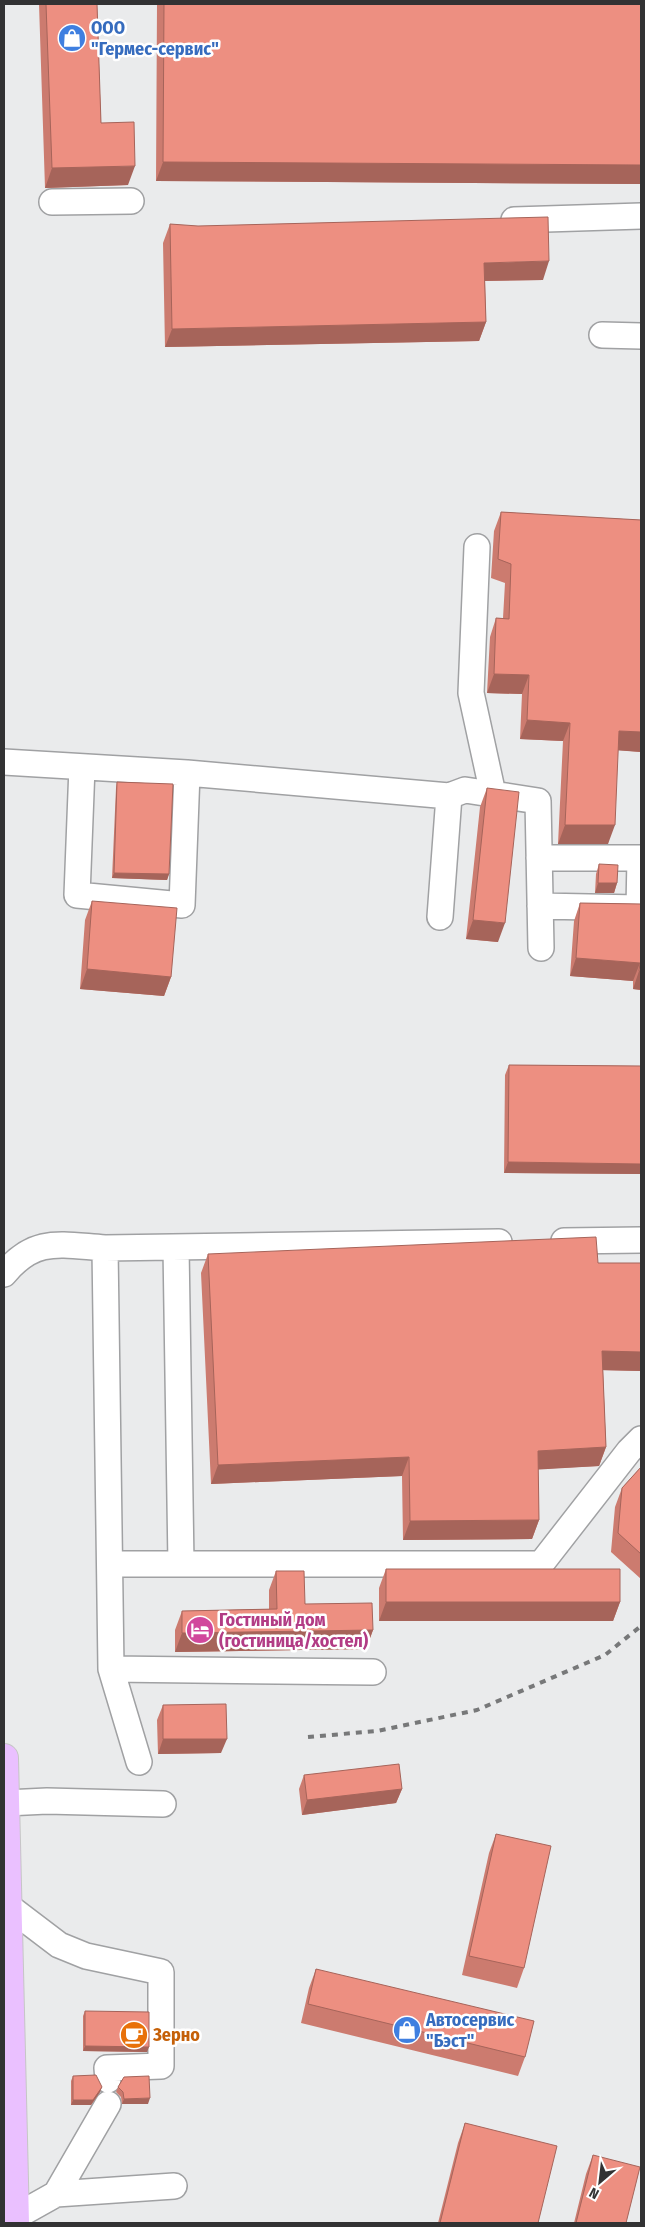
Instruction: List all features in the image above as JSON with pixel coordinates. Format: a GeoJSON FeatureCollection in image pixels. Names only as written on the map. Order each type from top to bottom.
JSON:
{"type":"FeatureCollection","features":[{"type":"Feature","properties":{"kind":"highway"},"geometry":{"type":"LineString","coordinates":[[4,1758],[15,2220]]}},
{"type":"Feature","properties":{"kind":"lane"},"geometry":{"type":"LineString","coordinates":[[52,202],[131,201]]}},
{"type":"Feature","properties":{"kind":"lane"},"geometry":{"type":"LineString","coordinates":[[494,221],[641,216]]}},
{"type":"Feature","properties":{"kind":"lane"},"geometry":{"type":"LineString","coordinates":[[602,336],[641,336]]}},
{"type":"Feature","properties":{"kind":"lane"},"geometry":{"type":"LineString","coordinates":[[476,548],[471,693],[493,794]]}},
{"type":"Feature","properties":{"kind":"lane"},"geometry":{"type":"LineString","coordinates":[[4,762],[187,773],[449,796],[465,790],[538,801],[541,948]]}},
{"type":"Feature","properties":{"kind":"lane"},"geometry":{"type":"LineString","coordinates":[[82,766],[77,896],[182,905],[187,773]]}},
{"type":"Feature","properties":{"kind":"lane"},"geometry":{"type":"LineString","coordinates":[[440,916],[449,796]]}},
{"type":"Feature","properties":{"kind":"lane"},"geometry":{"type":"LineString","coordinates":[[539,858],[641,856],[639,908],[540,906]]}},
{"type":"Feature","properties":{"kind":"lane"},"geometry":{"type":"LineString","coordinates":[[4,1274],[27,1253],[48,1244],[105,1248],[641,1240]]}},
{"type":"Feature","properties":{"kind":"lane"},"geometry":{"type":"LineString","coordinates":[[176,1247],[181,1564]]}},
{"type":"Feature","properties":{"kind":"lane"},"geometry":{"type":"LineString","coordinates":[[105,1248],[112,1669],[139,1762]]}},
{"type":"Feature","properties":{"kind":"lane"},"geometry":{"type":"LineString","coordinates":[[110,1564],[541,1564],[629,1451],[641,1439]]}},
{"type":"Feature","properties":{"kind":"lane"},"geometry":{"type":"LineString","coordinates":[[112,1669],[373,1672]]}},
{"type":"Feature","properties":{"kind":"lane"},"geometry":{"type":"LineString","coordinates":[[6,1803],[47,1801],[163,1804]]}},
{"type":"Feature","properties":{"kind":"lane"},"geometry":{"type":"LineString","coordinates":[[9,1907],[59,1945],[86,1956],[161,1972],[161,2066],[107,2068],[108,2092],[56,2194]]}},
{"type":"Feature","properties":{"kind":"lane"},"geometry":{"type":"LineString","coordinates":[[15,2220],[56,2194],[174,2186]]}},
{"type":"Feature","properties":{"kind":"building"},"geometry":{"type":"Polygon","coordinates":[[[46,4],[97,4],[101,123],[134,122],[135,166],[52,168],[46,4]]]}},
{"type":"Feature","properties":{"kind":"building"},"geometry":{"type":"Polygon","coordinates":[[[164,4],[641,4],[641,165],[163,162],[164,4]]]}},
{"type":"Feature","properties":{"kind":"building"},"geometry":{"type":"Polygon","coordinates":[[[548,217],[549,261],[484,263],[486,322],[172,329],[170,224],[198,226],[548,217]]]}},
{"type":"Feature","properties":{"kind":"building"},"geometry":{"type":"Polygon","coordinates":[[[501,512],[641,520],[641,732],[619,731],[615,825],[565,825],[570,723],[527,720],[529,675],[494,674],[496,618],[509,619],[511,564],[498,559],[501,512]]]}},
{"type":"Feature","properties":{"kind":"building"},"geometry":{"type":"Polygon","coordinates":[[[117,782],[173,784],[169,874],[114,873],[117,782]]]}},
{"type":"Feature","properties":{"kind":"building"},"geometry":{"type":"Polygon","coordinates":[[[487,788],[519,792],[505,923],[473,920],[487,788]]]}},
{"type":"Feature","properties":{"kind":"building"},"geometry":{"type":"Polygon","coordinates":[[[599,864],[618,865],[617,883],[598,883],[599,864]]]}},
{"type":"Feature","properties":{"kind":"building"},"geometry":{"type":"Polygon","coordinates":[[[92,901],[177,908],[171,977],[87,969],[92,901]]]}},
{"type":"Feature","properties":{"kind":"building"},"geometry":{"type":"Polygon","coordinates":[[[580,903],[641,904],[641,971],[639,971],[640,963],[576,958],[580,903]]]}},
{"type":"Feature","properties":{"kind":"building"},"geometry":{"type":"Polygon","coordinates":[[[509,1065],[641,1066],[641,1164],[508,1162],[509,1065]]]}},
{"type":"Feature","properties":{"kind":"building"},"geometry":{"type":"Polygon","coordinates":[[[596,1237],[598,1263],[641,1263],[641,1352],[602,1351],[606,1447],[538,1451],[539,1520],[410,1521],[409,1457],[218,1465],[208,1254],[596,1237]]]}},
{"type":"Feature","properties":{"kind":"building"},"geometry":{"type":"Polygon","coordinates":[[[641,1467],[641,1554],[618,1533],[622,1488],[641,1467]]]}},
{"type":"Feature","properties":{"kind":"building"},"geometry":{"type":"Polygon","coordinates":[[[386,1569],[620,1569],[620,1602],[386,1602],[386,1569]]]}},
{"type":"Feature","properties":{"kind":"building"},"geometry":{"type":"Polygon","coordinates":[[[276,1571],[304,1571],[305,1604],[372,1603],[373,1630],[182,1633],[182,1611],[277,1609],[276,1571]]]}},
{"type":"Feature","properties":{"kind":"building"},"geometry":{"type":"Polygon","coordinates":[[[226,1704],[227,1739],[163,1739],[163,1705],[226,1704]]]}},
{"type":"Feature","properties":{"kind":"building"},"geometry":{"type":"Polygon","coordinates":[[[399,1764],[402,1789],[307,1800],[304,1775],[399,1764]]]}},
{"type":"Feature","properties":{"kind":"building"},"geometry":{"type":"Polygon","coordinates":[[[496,1834],[551,1846],[524,1968],[469,1956],[496,1834]]]}},
{"type":"Feature","properties":{"kind":"building"},"geometry":{"type":"Polygon","coordinates":[[[316,1969],[534,2021],[525,2057],[308,2004],[316,1969]]]}},
{"type":"Feature","properties":{"kind":"building"},"geometry":{"type":"Polygon","coordinates":[[[85,2011],[149,2012],[149,2047],[85,2046],[85,2011]]]}},
{"type":"Feature","properties":{"kind":"building"},"geometry":{"type":"Polygon","coordinates":[[[96,2075],[102,2087],[93,2100],[73,2100],[73,2076],[96,2075]]]}},
{"type":"Feature","properties":{"kind":"building"},"geometry":{"type":"Polygon","coordinates":[[[149,2076],[150,2098],[124,2099],[123,2092],[118,2087],[124,2077],[149,2076]]]}},
{"type":"Feature","properties":{"kind":"building"},"geometry":{"type":"Polygon","coordinates":[[[465,2123],[557,2146],[538,2223],[440,2223],[465,2123]]]}},
{"type":"Feature","properties":{"kind":"building"},"geometry":{"type":"Polygon","coordinates":[[[593,2155],[640,2167],[626,2223],[576,2223],[593,2155]]]}},
{"type":"Feature","properties":{"kind":"railway"},"geometry":{"type":"LineString","coordinates":[[308,1737],[377,1731],[477,1710],[605,1655],[641,1626]]}},
{"type":"Feature","properties":{"kind":"place","name":"ООО \"Гермес-сервис\""},"geometry":{"type":"Point","coordinates":[72,38]}},
{"type":"Feature","properties":{"kind":"place","name":"Гостиный дом (гостиница/хостел)"},"geometry":{"type":"Point","coordinates":[200,1630]}},
{"type":"Feature","properties":{"kind":"place","name":"Автосервис \"Бэст\""},"geometry":{"type":"Point","coordinates":[407,2030]}},
{"type":"Feature","properties":{"kind":"place","name":"Зерно"},"geometry":{"type":"Point","coordinates":[134,2035]}}]}
